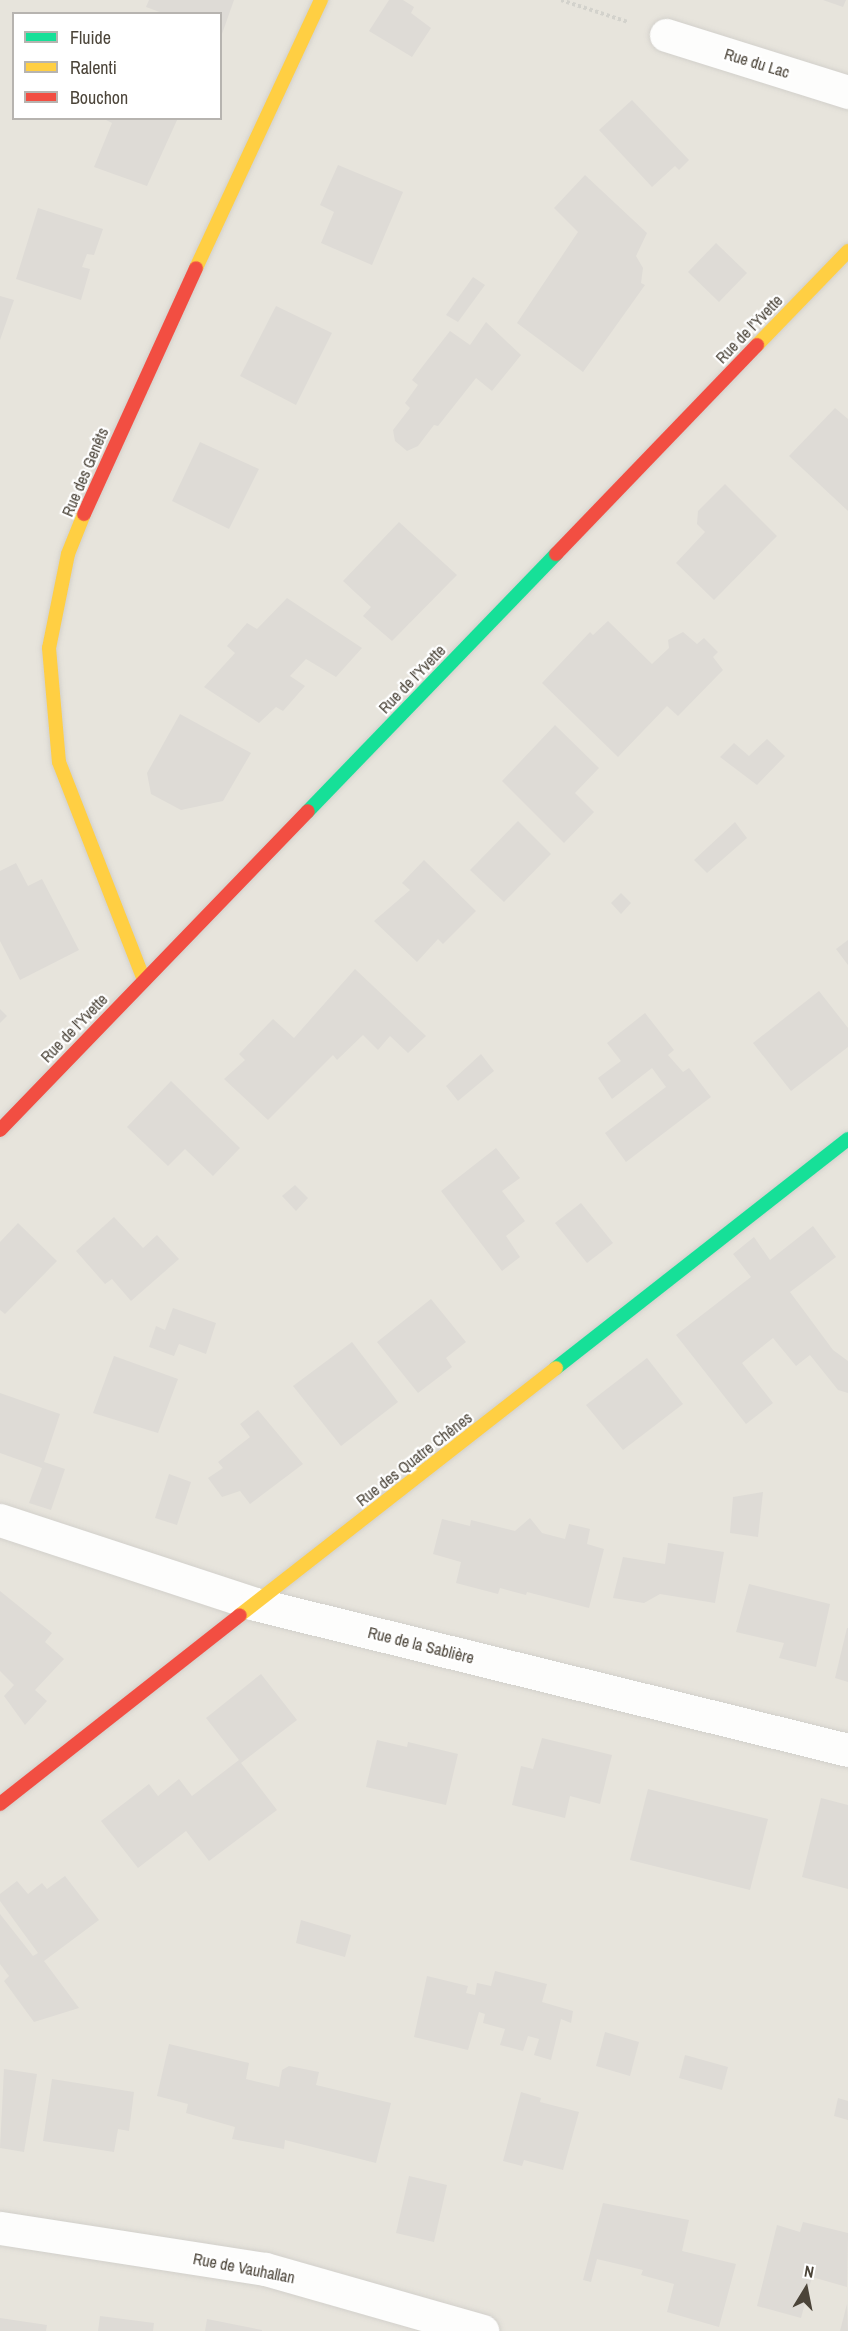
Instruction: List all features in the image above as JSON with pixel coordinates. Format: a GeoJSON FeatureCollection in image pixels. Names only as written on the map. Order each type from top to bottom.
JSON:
{"type":"FeatureCollection","features":[{"type":"Feature","properties":{"kind":"street","name":"Rue des Genêts"},"geometry":{"type":"LineString","coordinates":[[144,980],[59,762],[49,648],[68,554],[105,463],[321,0]]}},
{"type":"Feature","properties":{"kind":"street","name":"Rue du Lac"},"geometry":{"type":"LineString","coordinates":[[666,35],[848,92]]}},
{"type":"Feature","properties":{"kind":"street","name":"Rue de l'Yvette"},"geometry":{"type":"LineString","coordinates":[[0,1130],[848,251]]}},
{"type":"Feature","properties":{"kind":"street","name":"Rue des Quatre Chênes"},"geometry":{"type":"LineString","coordinates":[[0,1804],[848,1139]]}},
{"type":"Feature","properties":{"kind":"street","name":"Rue de la Sablière"},"geometry":{"type":"LineString","coordinates":[[0,1520],[255,1604],[848,1750]]}},
{"type":"Feature","properties":{"kind":"street","name":"Rue de Vauhallan"},"geometry":{"type":"LineString","coordinates":[[0,2228],[265,2268],[482,2331]]}},
{"type":"Feature","properties":{"kind":"path"},"geometry":{"type":"LineString","coordinates":[[561,0],[666,35]]}},
{"type":"Feature","properties":{"kind":"shaded area"},"geometry":{"type":"Polygon","coordinates":[[[0,0],[848,0],[848,2331],[0,2331],[0,0]]]}},
{"type":"Feature","properties":{"kind":"building"},"geometry":{"type":"Polygon","coordinates":[[[149,0],[234,0],[222,34],[222,12],[160,12],[146,7],[149,0]]]}},
{"type":"Feature","properties":{"kind":"building"},"geometry":{"type":"Polygon","coordinates":[[[389,0],[403,0],[414,7],[411,13],[431,28],[412,57],[369,31],[389,0]]]}},
{"type":"Feature","properties":{"kind":"building"},"geometry":{"type":"Polygon","coordinates":[[[823,0],[846,0],[843,7],[823,0]]]}},
{"type":"Feature","properties":{"kind":"building"},"geometry":{"type":"Polygon","coordinates":[[[632,100],[689,160],[679,170],[675,166],[652,187],[599,130],[632,100]]]}},
{"type":"Feature","properties":{"kind":"building"},"geometry":{"type":"Polygon","coordinates":[[[106,120],[177,120],[147,186],[94,167],[112,123],[106,120]]]}},
{"type":"Feature","properties":{"kind":"building"},"geometry":{"type":"Polygon","coordinates":[[[338,165],[403,192],[372,265],[321,243],[334,212],[320,205],[338,165]]]}},
{"type":"Feature","properties":{"kind":"building"},"geometry":{"type":"Polygon","coordinates":[[[585,175],[647,233],[636,256],[643,268],[641,283],[645,285],[583,372],[517,323],[578,232],[554,208],[585,175]]]}},
{"type":"Feature","properties":{"kind":"building"},"geometry":{"type":"Polygon","coordinates":[[[38,208],[103,229],[94,255],[87,254],[82,267],[90,269],[81,300],[16,279],[38,208]]]}},
{"type":"Feature","properties":{"kind":"building"},"geometry":{"type":"Polygon","coordinates":[[[716,243],[747,273],[719,302],[688,272],[716,243]]]}},
{"type":"Feature","properties":{"kind":"building"},"geometry":{"type":"Polygon","coordinates":[[[473,277],[485,285],[458,322],[446,315],[473,277]]]}},
{"type":"Feature","properties":{"kind":"building"},"geometry":{"type":"Polygon","coordinates":[[[0,296],[14,300],[0,340],[0,296]]]}},
{"type":"Feature","properties":{"kind":"building"},"geometry":{"type":"Polygon","coordinates":[[[276,306],[332,333],[296,405],[240,376],[276,306]]]}},
{"type":"Feature","properties":{"kind":"building"},"geometry":{"type":"Polygon","coordinates":[[[486,322],[521,355],[492,391],[476,378],[438,426],[434,425],[418,446],[407,451],[395,441],[393,430],[410,408],[405,403],[418,385],[412,380],[450,331],[470,345],[486,322]]]}},
{"type":"Feature","properties":{"kind":"building"},"geometry":{"type":"Polygon","coordinates":[[[835,408],[848,419],[848,511],[789,456],[835,408]]]}},
{"type":"Feature","properties":{"kind":"building"},"geometry":{"type":"Polygon","coordinates":[[[200,442],[259,469],[229,529],[172,501],[200,442]]]}},
{"type":"Feature","properties":{"kind":"building"},"geometry":{"type":"Polygon","coordinates":[[[725,484],[777,536],[714,600],[676,563],[705,532],[697,524],[698,511],[725,484]]]}},
{"type":"Feature","properties":{"kind":"building"},"geometry":{"type":"Polygon","coordinates":[[[399,522],[457,575],[392,641],[363,616],[371,607],[343,581],[399,522]]]}},
{"type":"Feature","properties":{"kind":"building"},"geometry":{"type":"Polygon","coordinates":[[[287,598],[362,648],[336,677],[306,659],[290,676],[305,686],[283,711],[276,707],[259,723],[204,687],[235,653],[227,646],[247,623],[257,629],[287,598]]]}},
{"type":"Feature","properties":{"kind":"building"},"geometry":{"type":"Polygon","coordinates":[[[608,621],[652,664],[669,648],[668,640],[683,632],[697,644],[704,638],[718,652],[713,657],[723,670],[678,716],[667,706],[618,757],[542,683],[590,632],[593,635],[608,621]]]}},
{"type":"Feature","properties":{"kind":"building"},"geometry":{"type":"Polygon","coordinates":[[[180,714],[251,753],[223,801],[181,810],[151,794],[147,773],[180,714]]]}},
{"type":"Feature","properties":{"kind":"building"},"geometry":{"type":"Polygon","coordinates":[[[555,725],[599,768],[575,793],[594,812],[564,843],[502,781],[555,725]]]}},
{"type":"Feature","properties":{"kind":"building"},"geometry":{"type":"Polygon","coordinates":[[[767,739],[785,756],[757,785],[720,757],[734,743],[749,756],[767,739]]]}},
{"type":"Feature","properties":{"kind":"building"},"geometry":{"type":"Polygon","coordinates":[[[518,821],[551,854],[504,902],[470,870],[518,821]]]}},
{"type":"Feature","properties":{"kind":"building"},"geometry":{"type":"Polygon","coordinates":[[[735,822],[747,838],[707,873],[694,860],[735,822]]]}},
{"type":"Feature","properties":{"kind":"building"},"geometry":{"type":"Polygon","coordinates":[[[424,860],[476,911],[443,944],[438,939],[417,962],[374,921],[410,890],[402,883],[424,860]]]}},
{"type":"Feature","properties":{"kind":"building"},"geometry":{"type":"Polygon","coordinates":[[[16,863],[28,886],[42,879],[79,950],[20,980],[0,941],[0,871],[16,863]]]}},
{"type":"Feature","properties":{"kind":"building"},"geometry":{"type":"Polygon","coordinates":[[[621,893],[631,903],[621,914],[611,903],[621,893]]]}},
{"type":"Feature","properties":{"kind":"building"},"geometry":{"type":"Polygon","coordinates":[[[848,940],[848,965],[836,949],[848,940]]]}},
{"type":"Feature","properties":{"kind":"building"},"geometry":{"type":"Polygon","coordinates":[[[355,969],[426,1036],[408,1053],[390,1036],[378,1050],[363,1035],[337,1060],[333,1055],[268,1120],[224,1079],[245,1060],[239,1054],[273,1019],[294,1038],[355,969]]]}},
{"type":"Feature","properties":{"kind":"building"},"geometry":{"type":"Polygon","coordinates":[[[819,991],[848,1028],[848,1047],[791,1091],[753,1043],[819,991]]]}},
{"type":"Feature","properties":{"kind":"building"},"geometry":{"type":"Polygon","coordinates":[[[0,1009],[7,1016],[0,1023],[0,1009]]]}},
{"type":"Feature","properties":{"kind":"building"},"geometry":{"type":"Polygon","coordinates":[[[645,1013],[674,1050],[668,1055],[683,1072],[689,1068],[711,1097],[626,1162],[605,1133],[666,1087],[652,1068],[612,1099],[598,1078],[621,1061],[607,1043],[645,1013]]]}},
{"type":"Feature","properties":{"kind":"building"},"geometry":{"type":"Polygon","coordinates":[[[481,1054],[494,1071],[458,1101],[446,1086],[481,1054]]]}},
{"type":"Feature","properties":{"kind":"building"},"geometry":{"type":"Polygon","coordinates":[[[171,1081],[240,1148],[213,1176],[185,1149],[168,1166],[127,1127],[171,1081]]]}},
{"type":"Feature","properties":{"kind":"building"},"geometry":{"type":"Polygon","coordinates":[[[496,1148],[520,1178],[502,1191],[525,1221],[506,1236],[520,1257],[502,1271],[441,1191],[496,1148]]]}},
{"type":"Feature","properties":{"kind":"building"},"geometry":{"type":"Polygon","coordinates":[[[295,1185],[308,1198],[296,1211],[282,1196],[295,1185]]]}},
{"type":"Feature","properties":{"kind":"building"},"geometry":{"type":"Polygon","coordinates":[[[581,1203],[613,1243],[587,1263],[555,1223],[581,1203]]]}},
{"type":"Feature","properties":{"kind":"building"},"geometry":{"type":"Polygon","coordinates":[[[114,1217],[143,1248],[157,1235],[179,1259],[131,1301],[112,1279],[105,1284],[76,1251],[114,1217]]]}},
{"type":"Feature","properties":{"kind":"building"},"geometry":{"type":"Polygon","coordinates":[[[18,1223],[57,1261],[5,1314],[0,1310],[0,1242],[18,1223]]]}},
{"type":"Feature","properties":{"kind":"building"},"geometry":{"type":"Polygon","coordinates":[[[813,1226],[836,1257],[790,1292],[833,1350],[848,1361],[848,1393],[838,1390],[810,1355],[796,1366],[773,1338],[742,1363],[773,1403],[746,1424],[676,1335],[751,1277],[733,1254],[754,1237],[770,1260],[813,1226]]]}},
{"type":"Feature","properties":{"kind":"building"},"geometry":{"type":"Polygon","coordinates":[[[431,1299],[466,1342],[446,1358],[452,1367],[418,1393],[377,1342],[431,1299]]]}},
{"type":"Feature","properties":{"kind":"building"},"geometry":{"type":"Polygon","coordinates":[[[173,1308],[216,1323],[206,1354],[179,1344],[174,1356],[149,1347],[156,1326],[165,1330],[173,1308]]]}},
{"type":"Feature","properties":{"kind":"building"},"geometry":{"type":"Polygon","coordinates":[[[352,1342],[398,1402],[341,1446],[293,1386],[352,1342]]]}},
{"type":"Feature","properties":{"kind":"building"},"geometry":{"type":"Polygon","coordinates":[[[114,1356],[178,1379],[158,1433],[93,1413],[114,1356]]]}},
{"type":"Feature","properties":{"kind":"building"},"geometry":{"type":"Polygon","coordinates":[[[647,1358],[683,1404],[623,1450],[586,1405],[647,1358]]]}},
{"type":"Feature","properties":{"kind":"building"},"geometry":{"type":"Polygon","coordinates":[[[0,1393],[60,1414],[44,1462],[65,1469],[51,1510],[29,1503],[42,1468],[0,1453],[0,1393]]]}},
{"type":"Feature","properties":{"kind":"building"},"geometry":{"type":"Polygon","coordinates":[[[258,1410],[303,1464],[250,1504],[240,1491],[222,1497],[208,1478],[223,1468],[218,1462],[250,1437],[240,1424],[258,1410]]]}},
{"type":"Feature","properties":{"kind":"building"},"geometry":{"type":"Polygon","coordinates":[[[169,1474],[191,1482],[177,1525],[155,1518],[169,1474]]]}},
{"type":"Feature","properties":{"kind":"building"},"geometry":{"type":"Polygon","coordinates":[[[763,1492],[758,1537],[730,1533],[733,1497],[763,1492]]]}},
{"type":"Feature","properties":{"kind":"building"},"geometry":{"type":"Polygon","coordinates":[[[530,1518],[542,1533],[565,1539],[569,1524],[590,1529],[587,1544],[604,1549],[589,1608],[527,1592],[526,1595],[500,1588],[498,1594],[456,1583],[461,1562],[433,1554],[442,1519],[470,1526],[471,1520],[515,1531],[530,1518]]]}},
{"type":"Feature","properties":{"kind":"building"},"geometry":{"type":"Polygon","coordinates":[[[668,1543],[724,1552],[715,1603],[660,1594],[644,1603],[613,1598],[623,1557],[665,1564],[668,1543]]]}},
{"type":"Feature","properties":{"kind":"building"},"geometry":{"type":"Polygon","coordinates":[[[749,1584],[830,1604],[816,1667],[779,1658],[784,1643],[736,1632],[749,1584]]]}},
{"type":"Feature","properties":{"kind":"building"},"geometry":{"type":"Polygon","coordinates":[[[0,1591],[52,1633],[45,1642],[64,1659],[35,1690],[47,1701],[25,1725],[4,1696],[14,1685],[0,1671],[0,1591]]]}},
{"type":"Feature","properties":{"kind":"building"},"geometry":{"type":"Polygon","coordinates":[[[848,1628],[848,1682],[835,1678],[848,1628]]]}},
{"type":"Feature","properties":{"kind":"building"},"geometry":{"type":"Polygon","coordinates":[[[261,1674],[297,1720],[241,1763],[277,1810],[209,1861],[186,1831],[138,1868],[101,1821],[149,1784],[158,1796],[179,1779],[192,1796],[239,1760],[206,1718],[261,1674]]]}},
{"type":"Feature","properties":{"kind":"building"},"geometry":{"type":"Polygon","coordinates":[[[542,1738],[612,1755],[600,1804],[570,1796],[565,1818],[512,1805],[521,1766],[533,1769],[542,1738]]]}},
{"type":"Feature","properties":{"kind":"building"},"geometry":{"type":"Polygon","coordinates":[[[377,1740],[407,1747],[408,1742],[458,1754],[446,1805],[366,1787],[377,1740]]]}},
{"type":"Feature","properties":{"kind":"building"},"geometry":{"type":"Polygon","coordinates":[[[648,1789],[768,1819],[750,1890],[630,1860],[648,1789]]]}},
{"type":"Feature","properties":{"kind":"building"},"geometry":{"type":"Polygon","coordinates":[[[821,1798],[848,1805],[848,1889],[802,1877],[821,1798]]]}},
{"type":"Feature","properties":{"kind":"building"},"geometry":{"type":"Polygon","coordinates":[[[65,1876],[99,1920],[44,1961],[79,2008],[34,2022],[4,1981],[9,1976],[0,1964],[0,1914],[33,1956],[38,1953],[0,1901],[0,1894],[17,1881],[28,1894],[42,1883],[47,1889],[65,1876]]]}},
{"type":"Feature","properties":{"kind":"building"},"geometry":{"type":"Polygon","coordinates":[[[301,1920],[351,1935],[345,1957],[296,1943],[301,1920]]]}},
{"type":"Feature","properties":{"kind":"building"},"geometry":{"type":"Polygon","coordinates":[[[495,1971],[547,1984],[542,2002],[573,2011],[571,2023],[561,2019],[551,2060],[534,2055],[539,2039],[528,2036],[523,2051],[500,2045],[505,2029],[483,2023],[485,2014],[479,2012],[468,2050],[414,2037],[427,1976],[468,1986],[466,1993],[475,1995],[477,1983],[491,1986],[495,1971]]]}},
{"type":"Feature","properties":{"kind":"building"},"geometry":{"type":"Polygon","coordinates":[[[605,2032],[639,2042],[630,2076],[596,2066],[605,2032]]]}},
{"type":"Feature","properties":{"kind":"building"},"geometry":{"type":"Polygon","coordinates":[[[169,2044],[249,2063],[246,2079],[279,2087],[282,2070],[289,2066],[319,2072],[316,2085],[391,2103],[376,2163],[285,2140],[284,2149],[232,2139],[235,2127],[186,2113],[188,2104],[157,2096],[169,2044]]]}},
{"type":"Feature","properties":{"kind":"building"},"geometry":{"type":"Polygon","coordinates":[[[685,2055],[728,2067],[722,2090],[679,2078],[685,2055]]]}},
{"type":"Feature","properties":{"kind":"building"},"geometry":{"type":"Polygon","coordinates":[[[4,2069],[37,2074],[24,2152],[0,2148],[4,2069]]]}},
{"type":"Feature","properties":{"kind":"building"},"geometry":{"type":"Polygon","coordinates":[[[52,2079],[134,2092],[129,2131],[118,2129],[114,2152],[43,2141],[52,2079]]]}},
{"type":"Feature","properties":{"kind":"building"},"geometry":{"type":"Polygon","coordinates":[[[521,2092],[541,2098],[540,2102],[579,2112],[563,2170],[524,2160],[522,2166],[503,2161],[521,2092]]]}},
{"type":"Feature","properties":{"kind":"building"},"geometry":{"type":"Polygon","coordinates":[[[838,2098],[848,2101],[848,2120],[834,2116],[838,2098]]]}},
{"type":"Feature","properties":{"kind":"building"},"geometry":{"type":"Polygon","coordinates":[[[409,2176],[447,2185],[434,2242],[396,2233],[409,2176]]]}},
{"type":"Feature","properties":{"kind":"building"},"geometry":{"type":"Polygon","coordinates":[[[603,2203],[689,2220],[682,2251],[736,2264],[719,2327],[667,2312],[674,2284],[641,2275],[643,2270],[597,2259],[591,2282],[583,2280],[603,2203]]]}},
{"type":"Feature","properties":{"kind":"building"},"geometry":{"type":"Polygon","coordinates":[[[803,2222],[848,2233],[847,2287],[812,2277],[801,2318],[757,2306],[777,2225],[800,2232],[803,2222]]]}},
{"type":"Feature","properties":{"kind":"building"},"geometry":{"type":"Polygon","coordinates":[[[847,2304],[848,2331],[840,2331],[847,2304]]]}},
{"type":"Feature","properties":{"kind":"building"},"geometry":{"type":"Polygon","coordinates":[[[100,2316],[154,2323],[153,2331],[98,2331],[100,2316]]]}},
{"type":"Feature","properties":{"kind":"building"},"geometry":{"type":"Polygon","coordinates":[[[0,2318],[47,2325],[46,2331],[0,2331],[0,2318]]]}},
{"type":"Feature","properties":{"kind":"building"},"geometry":{"type":"Polygon","coordinates":[[[207,2319],[262,2330],[262,2331],[205,2331],[207,2319]]]}},
{"type":"Feature","properties":{"kind":"traffic: fast"},"geometry":{"type":"LineString","coordinates":[[308,811],[556,554]]}},
{"type":"Feature","properties":{"kind":"traffic: fast"},"geometry":{"type":"LineString","coordinates":[[556,1368],[848,1139]]}},
{"type":"Feature","properties":{"kind":"traffic: slow"},"geometry":{"type":"LineString","coordinates":[[196,268],[321,0]]}},
{"type":"Feature","properties":{"kind":"traffic: slow"},"geometry":{"type":"LineString","coordinates":[[757,345],[848,251]]}},
{"type":"Feature","properties":{"kind":"traffic: slow"},"geometry":{"type":"LineString","coordinates":[[84,514],[68,554],[49,648],[59,762],[144,980]]}},
{"type":"Feature","properties":{"kind":"traffic: slow"},"geometry":{"type":"LineString","coordinates":[[240,1615],[556,1368]]}},
{"type":"Feature","properties":{"kind":"traffic: jam"},"geometry":{"type":"LineString","coordinates":[[84,514],[196,268]]}},
{"type":"Feature","properties":{"kind":"traffic: jam"},"geometry":{"type":"LineString","coordinates":[[556,554],[757,345]]}},
{"type":"Feature","properties":{"kind":"traffic: jam"},"geometry":{"type":"LineString","coordinates":[[0,1130],[308,811]]}},
{"type":"Feature","properties":{"kind":"traffic: jam"},"geometry":{"type":"LineString","coordinates":[[0,1804],[240,1615]]}}]}
